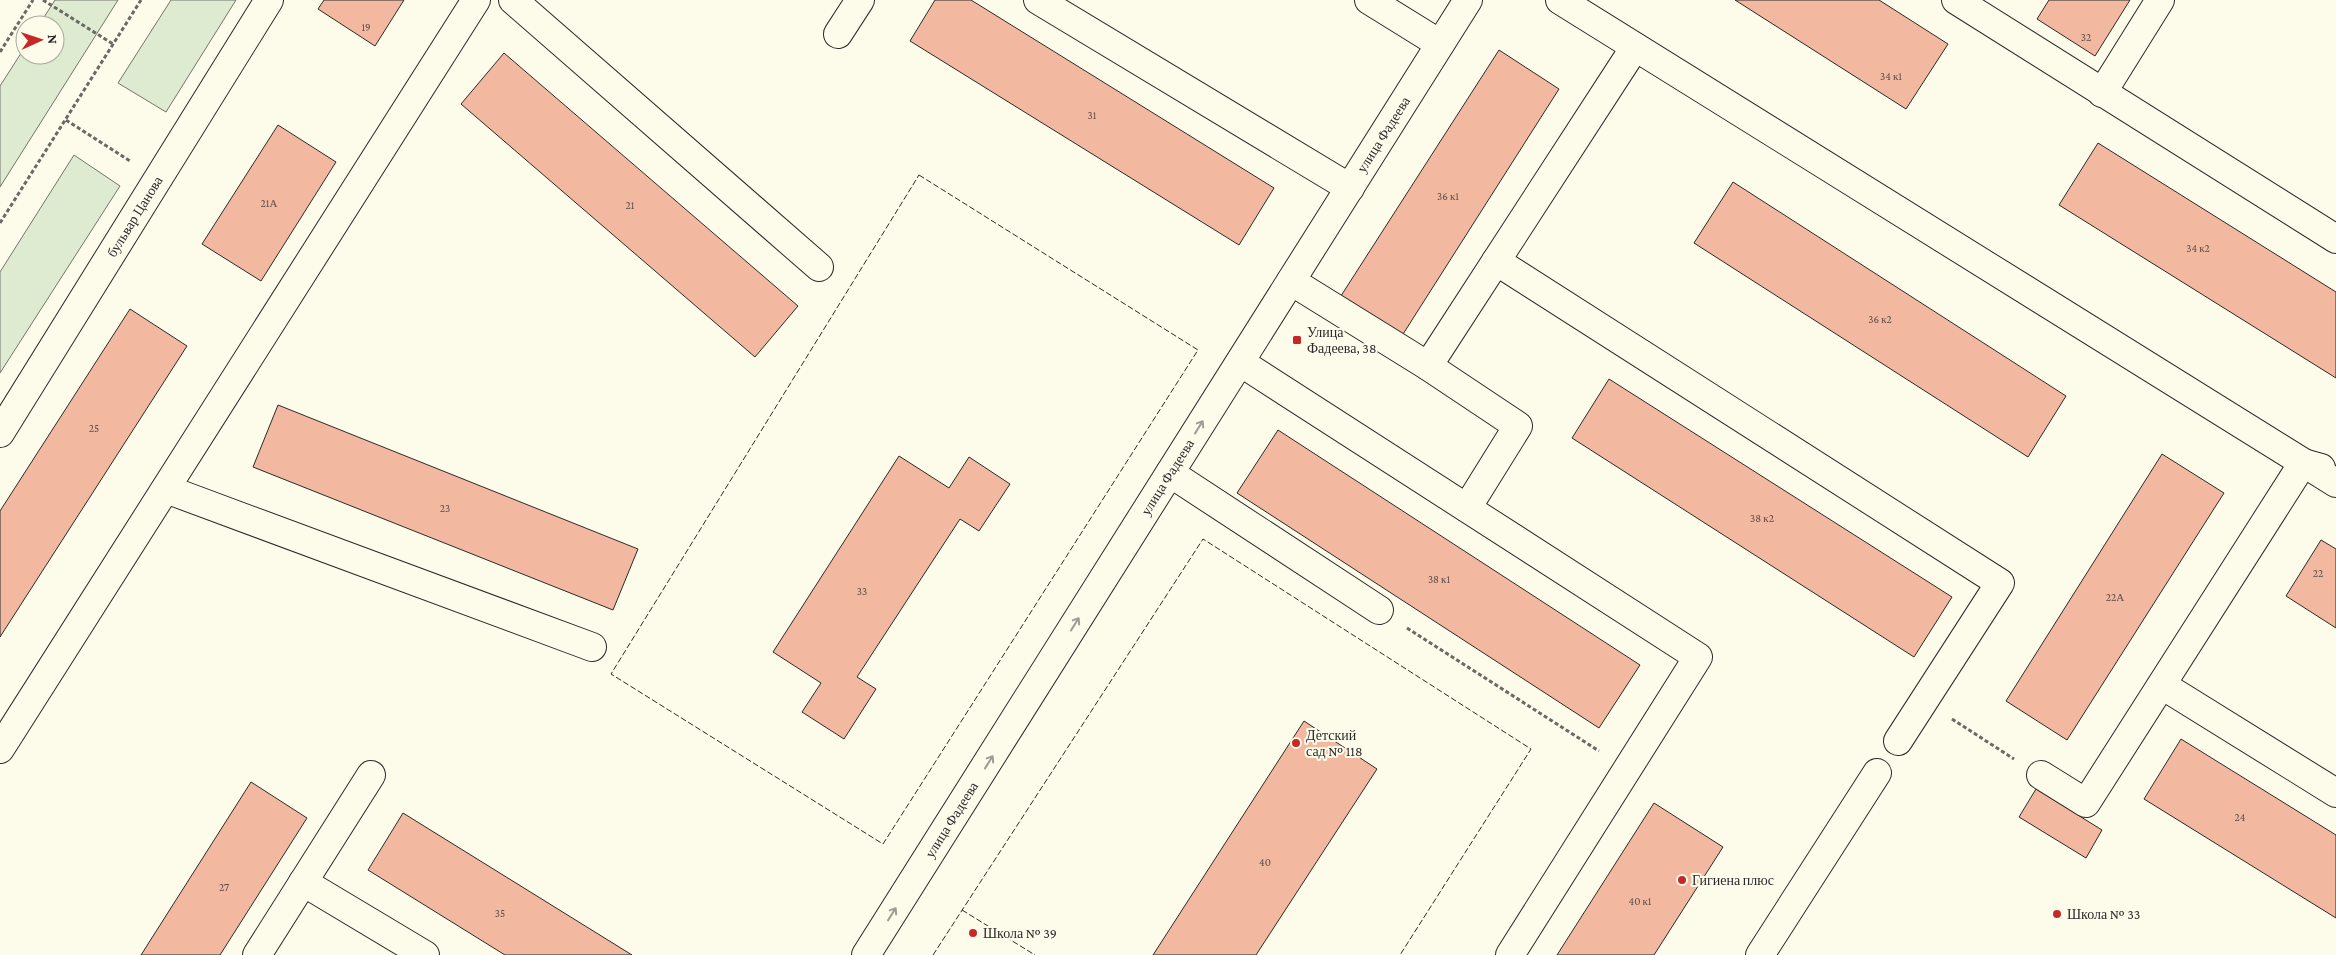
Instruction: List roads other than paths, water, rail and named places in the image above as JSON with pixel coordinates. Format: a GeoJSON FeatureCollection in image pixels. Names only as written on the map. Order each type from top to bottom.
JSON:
{"type":"FeatureCollection","features":[{"type":"Feature","properties":{"kind":"street","name":"бульвар Цанова"},"geometry":{"type":"LineString","coordinates":[[0,433],[269,0]]}},
{"type":"Feature","properties":{"kind":"street"},"geometry":{"type":"LineString","coordinates":[[0,749],[476,0]]}},
{"type":"Feature","properties":{"kind":"street"},"geometry":{"type":"LineString","coordinates":[[513,0],[819,267]]}},
{"type":"Feature","properties":{"kind":"street"},"geometry":{"type":"LineString","coordinates":[[838,34],[860,0]]}},
{"type":"Feature","properties":{"kind":"street"},"geometry":{"type":"LineString","coordinates":[[1038,0],[1350,188]]}},
{"type":"Feature","properties":{"kind":"street"},"geometry":{"type":"LineString","coordinates":[[1369,0],[1440,44]]}},
{"type":"Feature","properties":{"kind":"street","name":"улица Фадеева"},"geometry":{"type":"LineString","coordinates":[[866,955],[1468,0]]}},
{"type":"Feature","properties":{"kind":"street"},"geometry":{"type":"LineString","coordinates":[[1560,0],[2336,483]]}},
{"type":"Feature","properties":{"kind":"street"},"geometry":{"type":"LineString","coordinates":[[1956,0],[2336,239]]}},
{"type":"Feature","properties":{"kind":"street"},"geometry":{"type":"LineString","coordinates":[[2102,93],[2160,0]]}},
{"type":"Feature","properties":{"kind":"street"},"geometry":{"type":"LineString","coordinates":[[1428,366],[1635,47]]}},
{"type":"Feature","properties":{"kind":"street"},"geometry":{"type":"LineString","coordinates":[[1496,261],[2000,583],[1898,742]]}},
{"type":"Feature","properties":{"kind":"street"},"geometry":{"type":"LineString","coordinates":[[1291,281],[1428,366],[1518,426],[1467,508]]}},
{"type":"Feature","properties":{"kind":"street"},"geometry":{"type":"LineString","coordinates":[[1240,362],[1698,656],[1510,955]]}},
{"type":"Feature","properties":{"kind":"street"},"geometry":{"type":"LineString","coordinates":[[2303,463],[2336,473]]}},
{"type":"Feature","properties":{"kind":"street"},"geometry":{"type":"LineString","coordinates":[[2040,775],[2086,803],[2303,463]]}},
{"type":"Feature","properties":{"kind":"street"},"geometry":{"type":"LineString","coordinates":[[1170,473],[1379,610]]}},
{"type":"Feature","properties":{"kind":"street"},"geometry":{"type":"LineString","coordinates":[[166,489],[592,648]]}},
{"type":"Feature","properties":{"kind":"street"},"geometry":{"type":"LineString","coordinates":[[2162,685],[2336,793]]}},
{"type":"Feature","properties":{"kind":"street"},"geometry":{"type":"LineString","coordinates":[[1760,955],[1877,773]]}},
{"type":"Feature","properties":{"kind":"street"},"geometry":{"type":"LineString","coordinates":[[256,955],[371,775]]}},
{"type":"Feature","properties":{"kind":"street"},"geometry":{"type":"LineString","coordinates":[[303,882],[425,955]]}},
{"type":"Feature","properties":{"kind":"place","name":"Улица Фадеева, 38"},"geometry":{"type":"Point","coordinates":[1297,340]}},
{"type":"Feature","properties":{"kind":"place","name":"Детский сад № 118"},"geometry":{"type":"Point","coordinates":[1296,743]}},
{"type":"Feature","properties":{"kind":"place","name":"Гигиена плюс"},"geometry":{"type":"Point","coordinates":[1682,880]}},
{"type":"Feature","properties":{"kind":"place","name":"Школа № 33"},"geometry":{"type":"Point","coordinates":[2057,914]}},
{"type":"Feature","properties":{"kind":"place","name":"Школа № 39"},"geometry":{"type":"Point","coordinates":[973,933]}}]}
